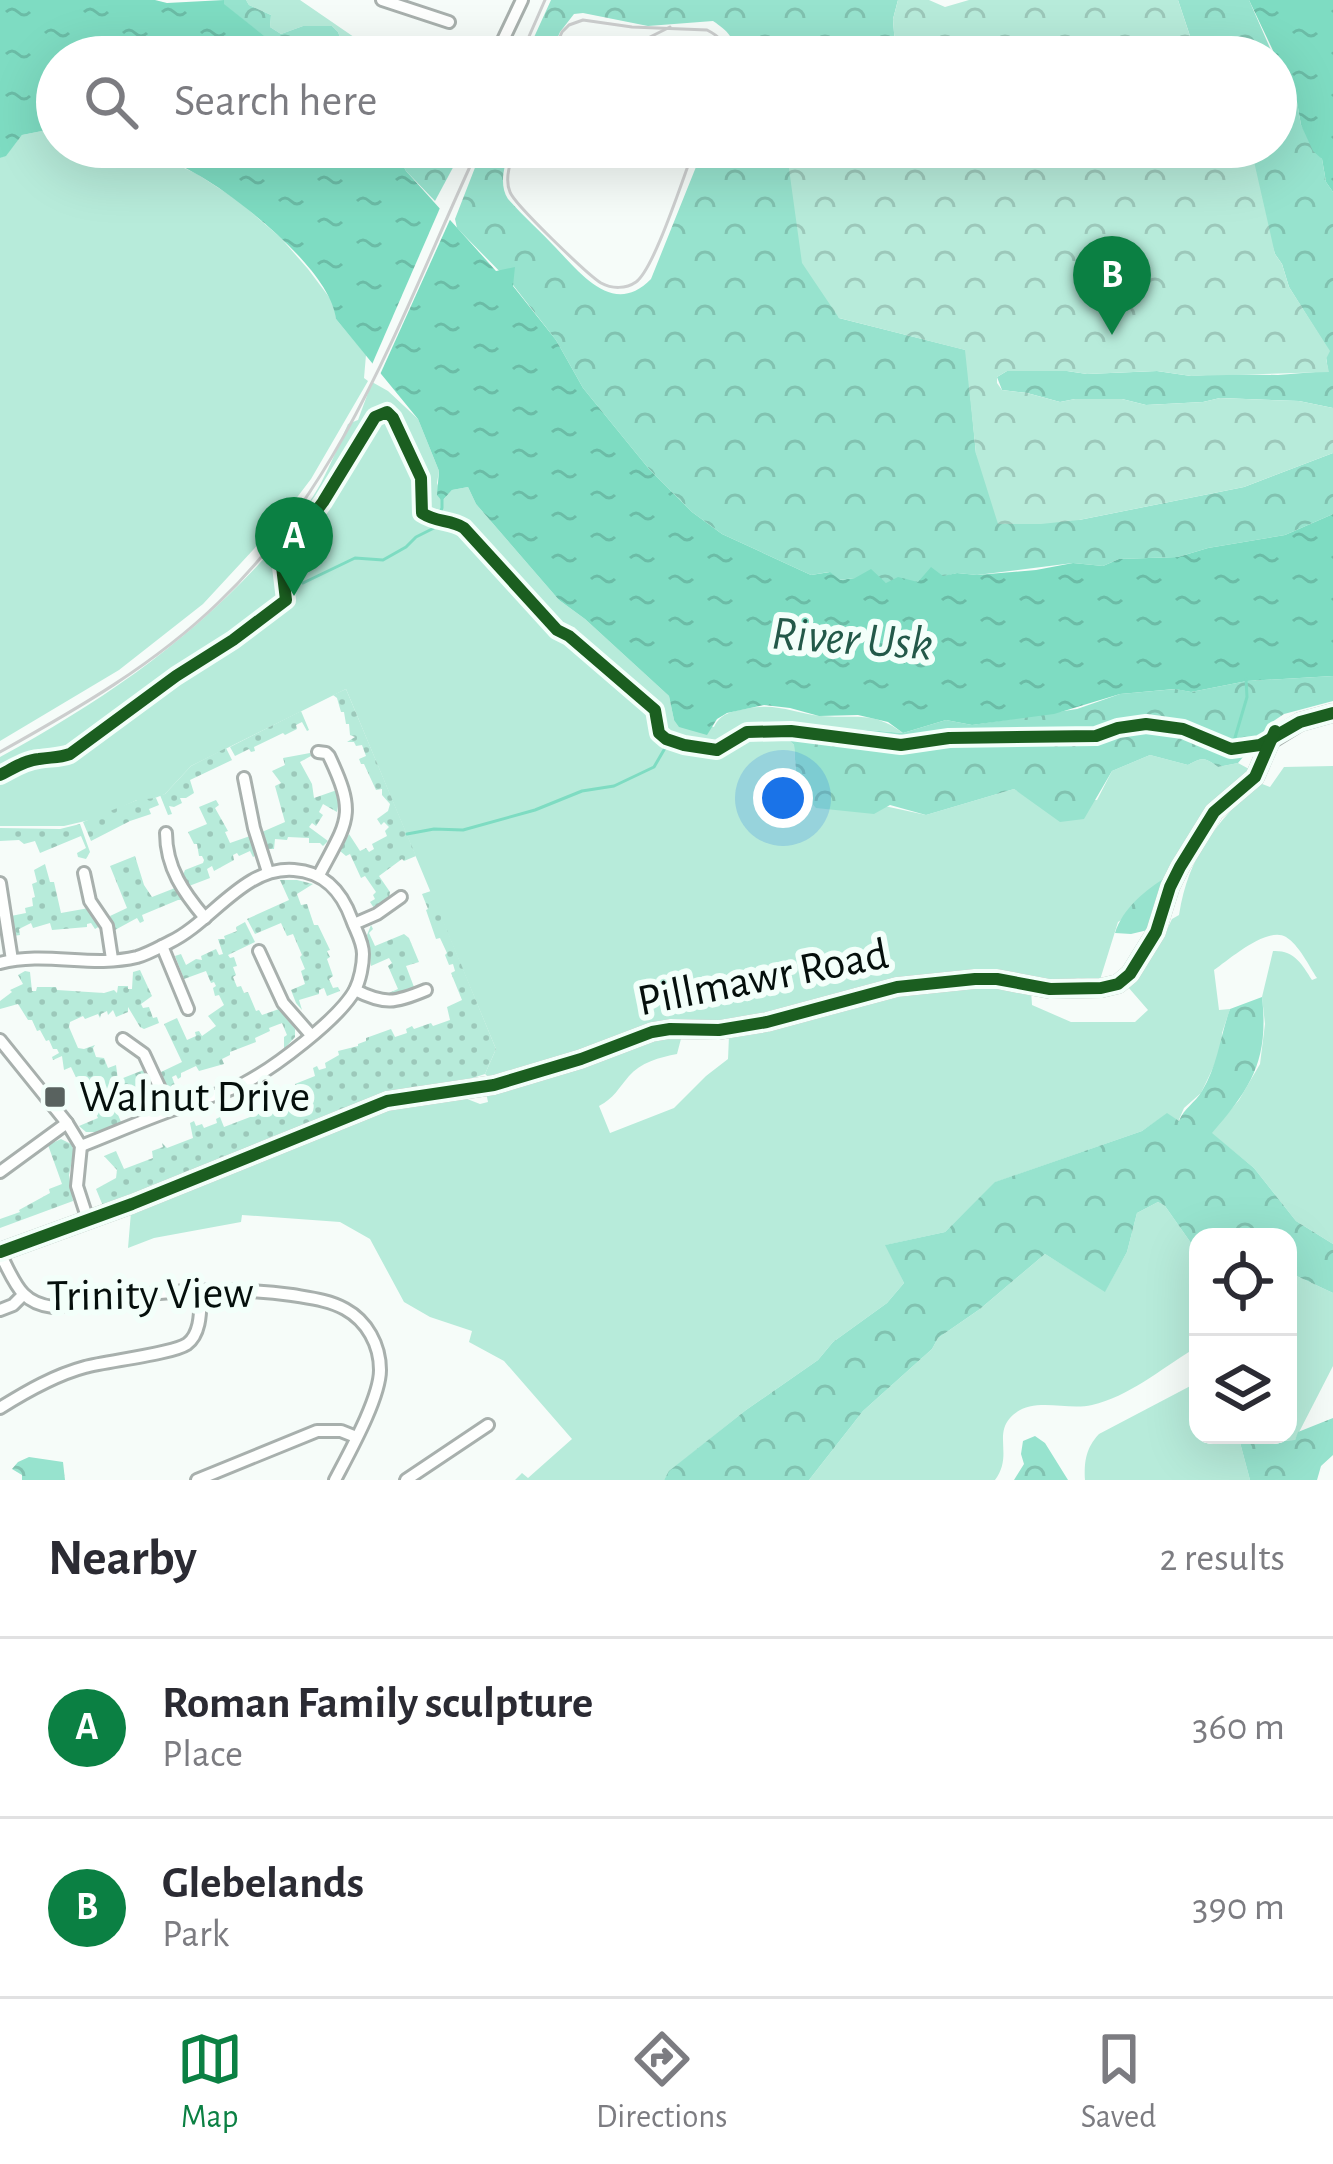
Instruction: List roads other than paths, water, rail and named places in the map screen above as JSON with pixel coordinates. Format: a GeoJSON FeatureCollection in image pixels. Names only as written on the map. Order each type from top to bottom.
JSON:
{"type":"FeatureCollection","features":[{"type":"Feature","properties":{"kind":"street"},"geometry":{"type":"LineString","coordinates":[[382,0],[449,22]]}},
{"type":"Feature","properties":{"kind":"street"},"geometry":{"type":"LineString","coordinates":[[505,36],[522,0]]}},
{"type":"Feature","properties":{"kind":"street","name":"Pillmawr Road"},"geometry":{"type":"LineString","coordinates":[[88,1220],[389,1100],[494,1084],[652,1032],[718,1030],[767,1022],[897,987],[975,979],[1050,989],[1118,984],[1140,961],[1156,932],[1170,887],[1214,812],[1255,777],[1271,740],[1300,722],[1333,713]]}},
{"type":"Feature","properties":{"kind":"street"},"geometry":{"type":"LineString","coordinates":[[318,752],[329,756],[347,799],[344,828],[319,875]]}},
{"type":"Feature","properties":{"kind":"street"},"geometry":{"type":"LineString","coordinates":[[244,778],[268,872]]}},
{"type":"Feature","properties":{"kind":"street"},"geometry":{"type":"LineString","coordinates":[[166,833],[175,876],[205,918]]}},
{"type":"Feature","properties":{"kind":"street"},"geometry":{"type":"LineString","coordinates":[[0,883],[6,962],[137,956],[181,937],[268,872],[301,870],[319,875],[341,895],[354,924],[363,954],[355,990],[345,1005],[274,1066],[242,1085],[81,1146]]}},
{"type":"Feature","properties":{"kind":"street"},"geometry":{"type":"LineString","coordinates":[[84,873],[90,901],[106,926],[112,959]]}},
{"type":"Feature","properties":{"kind":"street"},"geometry":{"type":"LineString","coordinates":[[354,924],[401,897]]}},
{"type":"Feature","properties":{"kind":"street"},"geometry":{"type":"LineString","coordinates":[[162,946],[188,1009]]}},
{"type":"Feature","properties":{"kind":"street"},"geometry":{"type":"LineString","coordinates":[[259,951],[283,1004],[311,1035]]}},
{"type":"Feature","properties":{"kind":"street"},"geometry":{"type":"LineString","coordinates":[[355,990],[392,1002],[422,995]]}},
{"type":"Feature","properties":{"kind":"street"},"geometry":{"type":"LineString","coordinates":[[144,1034],[129,1042],[144,1054],[170,1110]]}},
{"type":"Feature","properties":{"kind":"street"},"geometry":{"type":"LineString","coordinates":[[0,1040],[81,1146],[77,1186],[88,1220],[0,1253]]}},
{"type":"Feature","properties":{"kind":"street"},"geometry":{"type":"LineString","coordinates":[[0,1172],[67,1124]]}},
{"type":"Feature","properties":{"kind":"street","name":"Trinity View"},"geometry":{"type":"LineString","coordinates":[[0,1253],[23,1295],[38,1305],[244,1291],[321,1300],[346,1309],[360,1320],[376,1346],[380,1367],[378,1387],[335,1480]]}},
{"type":"Feature","properties":{"kind":"street"},"geometry":{"type":"LineString","coordinates":[[0,1408],[33,1387],[80,1368],[188,1343],[197,1333],[201,1291]]}},
{"type":"Feature","properties":{"kind":"street"},"geometry":{"type":"LineString","coordinates":[[0,1310],[23,1295]]}},
{"type":"Feature","properties":{"kind":"street"},"geometry":{"type":"LineString","coordinates":[[18,1396],[27,1413]]}},
{"type":"Feature","properties":{"kind":"street"},"geometry":{"type":"LineString","coordinates":[[406,1480],[488,1425]]}},
{"type":"Feature","properties":{"kind":"street"},"geometry":{"type":"LineString","coordinates":[[197,1480],[317,1431],[356,1436]]}},
{"type":"Feature","properties":{"kind":"water"},"geometry":{"type":"Polygon","coordinates":[[[0,0],[224,0],[264,36],[36,36],[36,132],[22,135],[0,158],[0,0]]]}},
{"type":"Feature","properties":{"kind":"water"},"geometry":{"type":"Polygon","coordinates":[[[1249,0],[1333,0],[1333,192],[1322,159],[1301,125],[1297,36],[1266,36],[1249,0]]]}},
{"type":"Feature","properties":{"kind":"water","name":"River Usk"},"geometry":{"type":"Polygon","coordinates":[[[185,168],[404,168],[496,271],[515,267],[513,286],[556,340],[583,388],[649,469],[722,534],[811,575],[830,572],[840,580],[871,569],[886,583],[898,577],[918,582],[931,567],[943,576],[1073,563],[1103,566],[1119,559],[1178,557],[1285,535],[1333,514],[1333,676],[1247,681],[1191,692],[1120,694],[1054,714],[972,725],[946,720],[903,733],[888,722],[858,715],[819,716],[764,705],[727,713],[707,735],[679,727],[669,696],[559,600],[476,504],[468,487],[452,490],[442,501],[437,495],[439,471],[418,419],[336,319],[330,300],[302,259],[217,187],[185,168]]]}},
{"type":"Feature","properties":{"kind":"waterway"},"geometry":{"type":"LineString","coordinates":[[303,583],[355,558],[383,560],[406,547],[434,528],[442,498]]}},
{"type":"Feature","properties":{"kind":"waterway"},"geometry":{"type":"LineString","coordinates":[[1234,741],[1247,697],[1246,679]]}},
{"type":"Feature","properties":{"kind":"waterway"},"geometry":{"type":"LineString","coordinates":[[407,834],[463,830],[582,791],[614,786],[654,767],[668,743]]}},
{"type":"Feature","properties":{"kind":"tram line"},"geometry":{"type":"LineString","coordinates":[[560,36],[569,25],[583,20],[707,30],[716,36]]}},
{"type":"Feature","properties":{"kind":"tram line"},"geometry":{"type":"LineString","coordinates":[[652,36],[670,27]]}},
{"type":"Feature","properties":{"kind":"tram line"},"geometry":{"type":"LineString","coordinates":[[509,168],[510,192],[515,199],[594,277],[619,287],[636,282],[644,273],[687,168]]}},
{"type":"Feature","properties":{"kind":"railway"},"geometry":{"type":"LineString","coordinates":[[529,36],[545,0]]}},
{"type":"Feature","properties":{"kind":"railway"},"geometry":{"type":"LineString","coordinates":[[0,752],[86,702],[168,646],[263,555],[338,447],[398,329],[470,168]]}},
{"type":"Feature","properties":{"kind":"place","name":"Glebelands"},"geometry":{"type":"Point","coordinates":[1112,335]}},
{"type":"Feature","properties":{"kind":"place","name":"Roman Family sculpture"},"geometry":{"type":"Point","coordinates":[294,596]}},
{"type":"Feature","properties":{"kind":"place","name":"Walnut Drive"},"geometry":{"type":"Point","coordinates":[55,1097]}}]}
